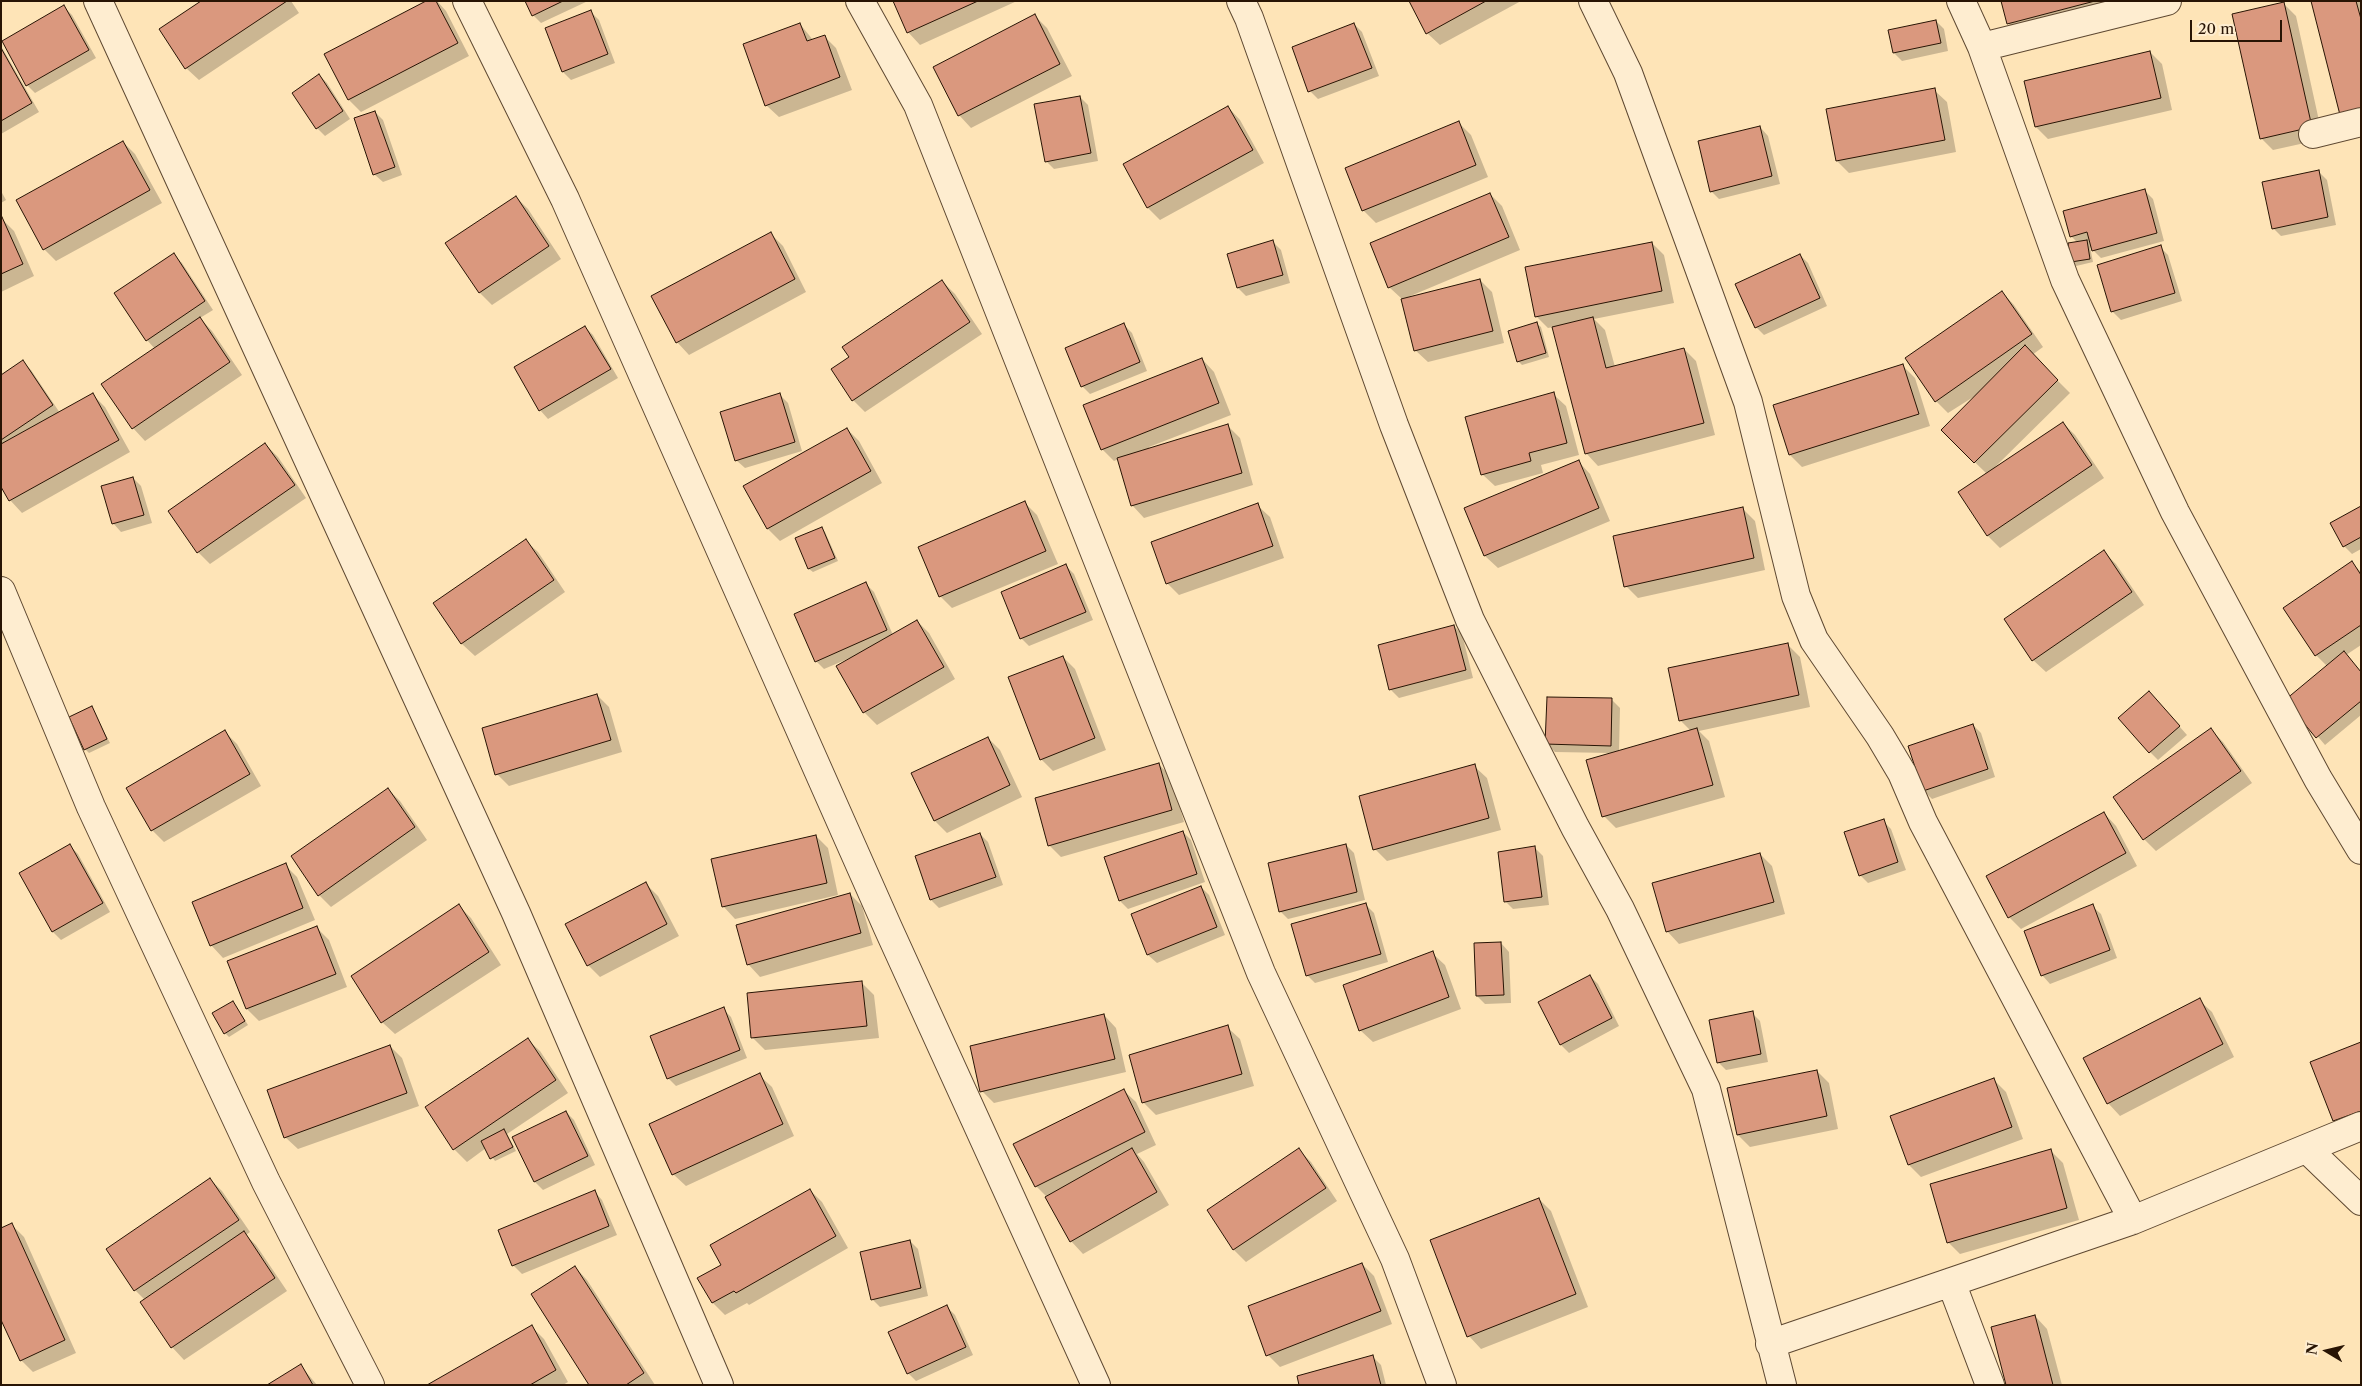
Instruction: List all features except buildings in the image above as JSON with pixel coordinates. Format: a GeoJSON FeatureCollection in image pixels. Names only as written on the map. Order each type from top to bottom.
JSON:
{"type":"FeatureCollection","features":[{"type":"Feature","properties":{"kind":"street"},"geometry":{"type":"LineString","coordinates":[[98,1],[516,913],[719,1385]]}},
{"type":"Feature","properties":{"kind":"street"},"geometry":{"type":"LineString","coordinates":[[467,1],[565,199],[884,918],[1096,1385]]}},
{"type":"Feature","properties":{"kind":"street"},"geometry":{"type":"LineString","coordinates":[[860,1],[918,105],[1261,973],[1395,1260],[1442,1385]]}},
{"type":"Feature","properties":{"kind":"street"},"geometry":{"type":"LineString","coordinates":[[1241,1],[1249,18],[1394,425],[1470,620],[1575,828],[1620,910],[1706,1089],[1782,1385]]}},
{"type":"Feature","properties":{"kind":"street"},"geometry":{"type":"LineString","coordinates":[[1593,1],[1628,73],[1748,402],[1796,596],[1814,640],[1880,736],[1902,773],[1923,822],[2133,1220]]}},
{"type":"Feature","properties":{"kind":"street"},"geometry":{"type":"LineString","coordinates":[[1961,1],[1982,47],[2065,280],[2175,512],[2318,779],[2361,850]]}},
{"type":"Feature","properties":{"kind":"street"},"geometry":{"type":"LineString","coordinates":[[1982,47],[2167,1]]}},
{"type":"Feature","properties":{"kind":"street"},"geometry":{"type":"LineString","coordinates":[[2313,134],[2361,122]]}},
{"type":"Feature","properties":{"kind":"street"},"geometry":{"type":"LineString","coordinates":[[1,591],[91,807],[266,1182],[370,1385]]}},
{"type":"Feature","properties":{"kind":"street"},"geometry":{"type":"LineString","coordinates":[[1770,1344],[2133,1220],[2361,1126]]}},
{"type":"Feature","properties":{"kind":"street"},"geometry":{"type":"LineString","coordinates":[[2307,1149],[2361,1201]]}},
{"type":"Feature","properties":{"kind":"street"},"geometry":{"type":"LineString","coordinates":[[1952,1282],[1990,1385]]}}]}
